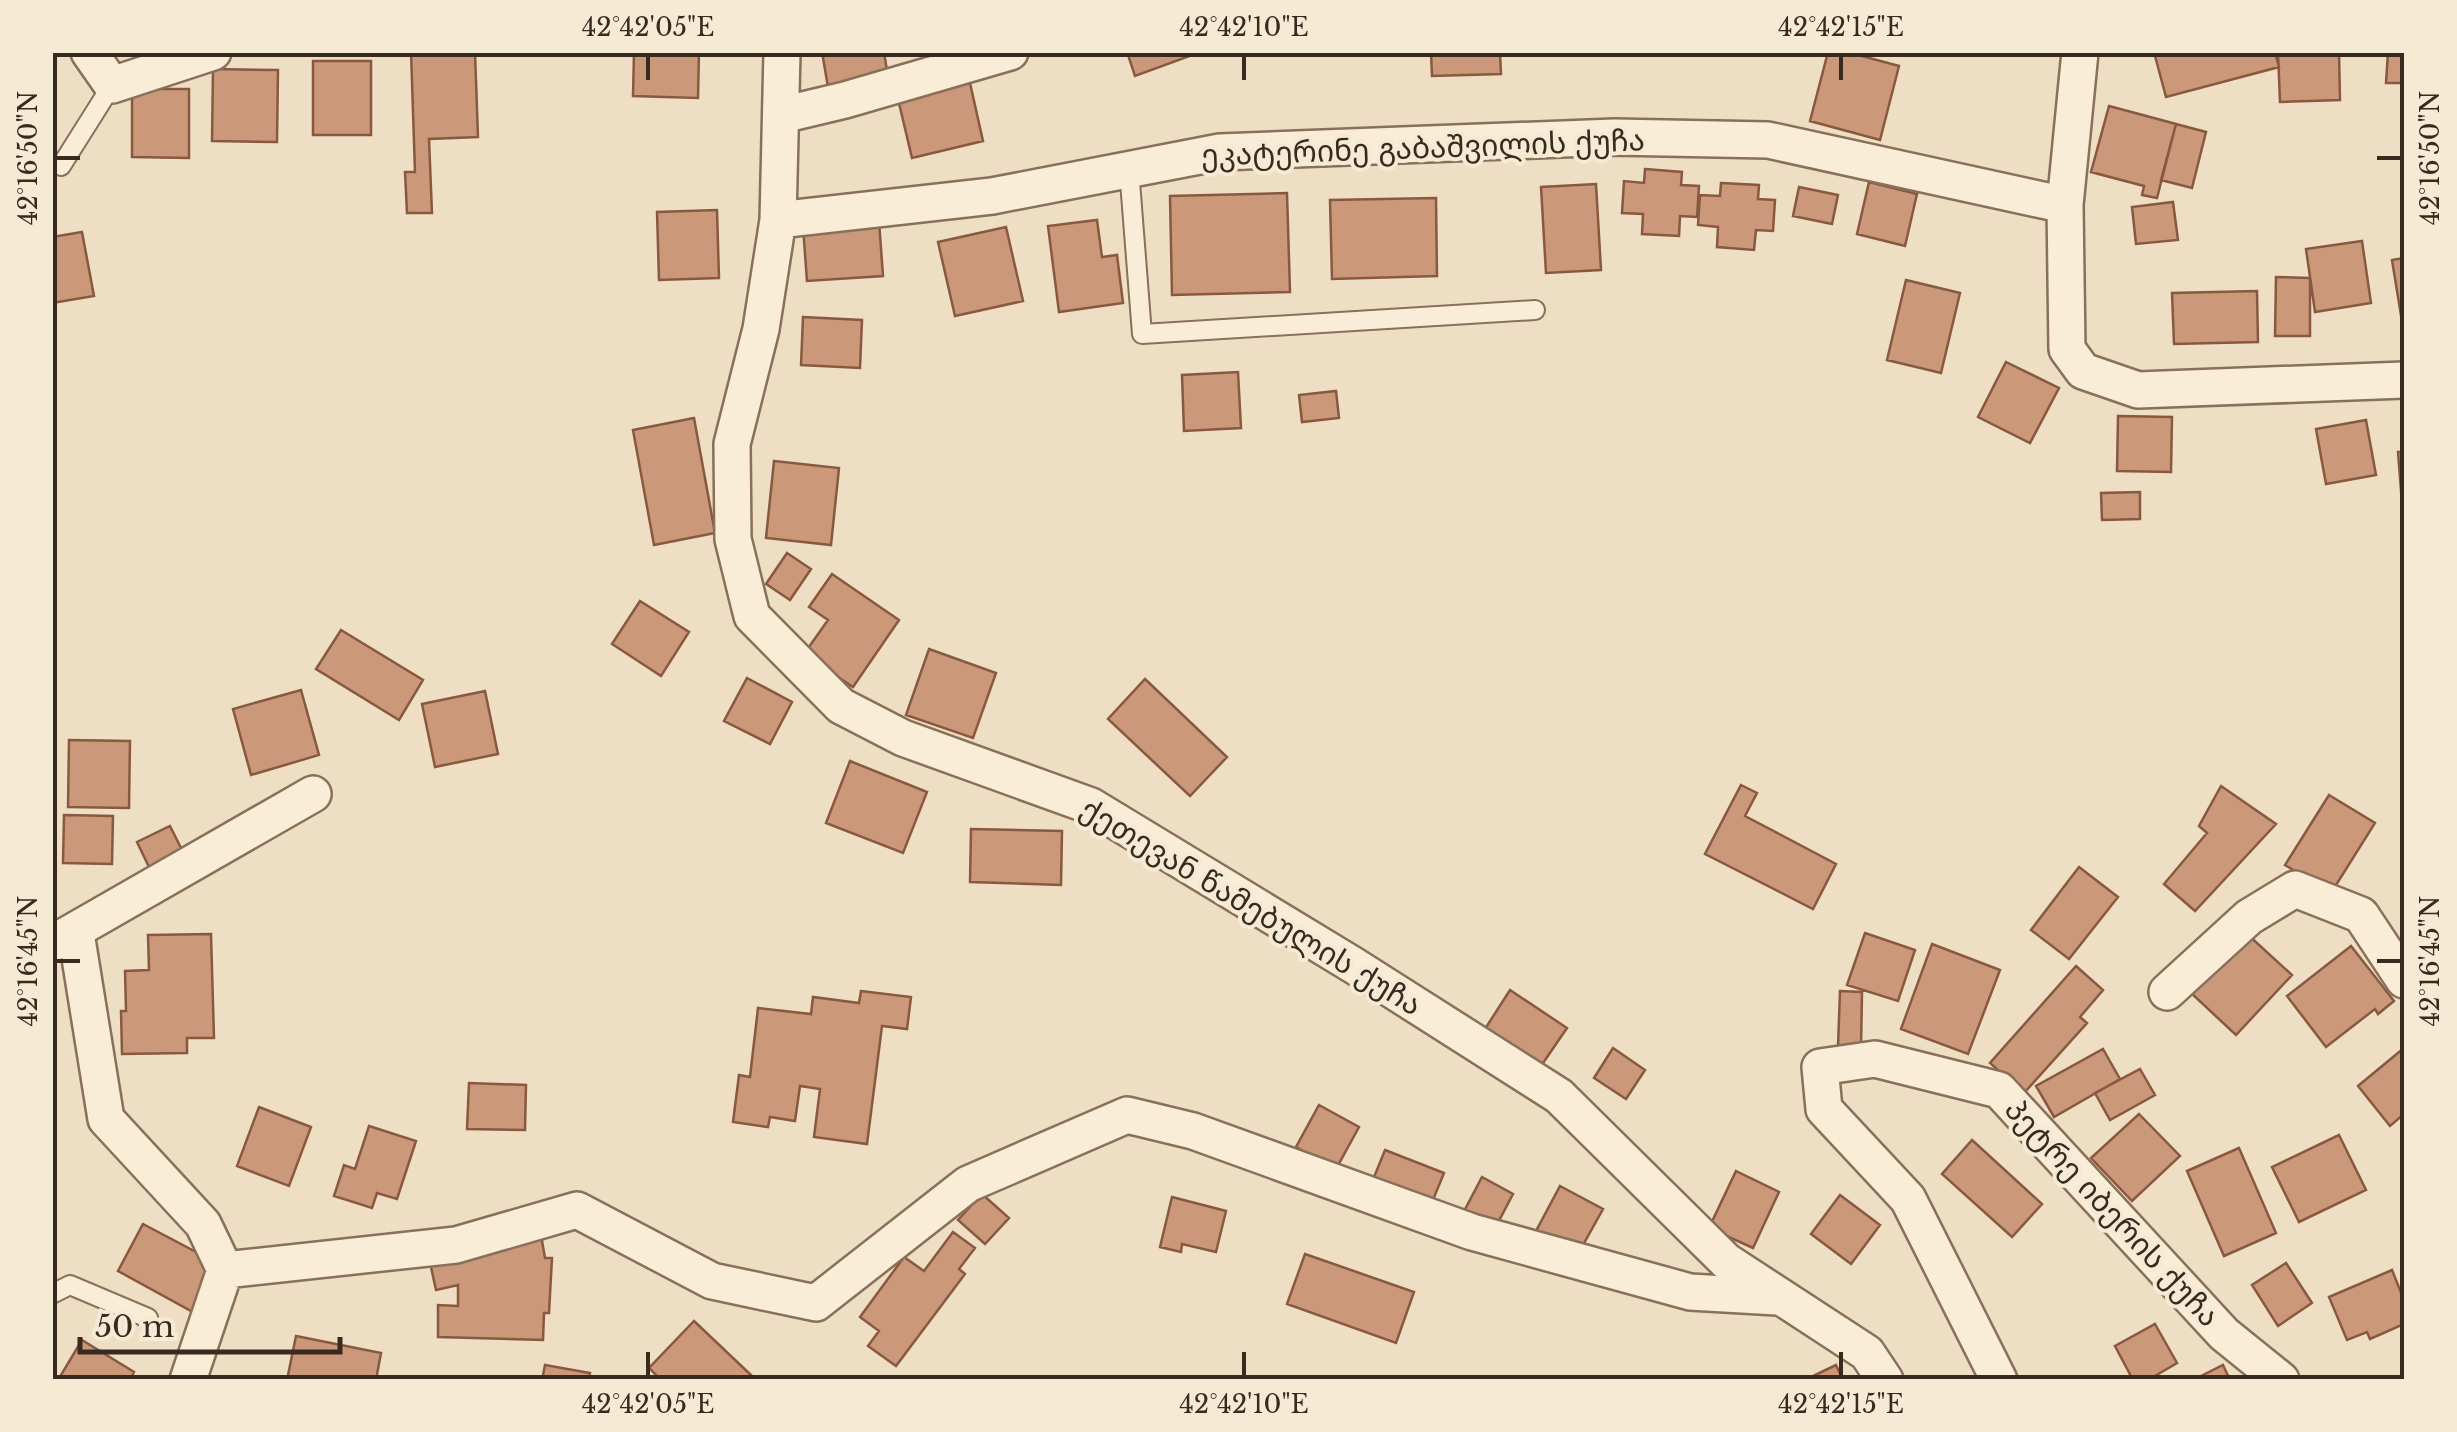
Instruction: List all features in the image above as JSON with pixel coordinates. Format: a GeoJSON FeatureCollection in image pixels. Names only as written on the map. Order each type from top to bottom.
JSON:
{"type":"FeatureCollection","features":[{"type":"Feature","properties":{"kind":"street"},"geometry":{"type":"LineString","coordinates":[[90,52],[112,85],[213,52]]}},
{"type":"Feature","properties":{"kind":"street","name":"ქეთევან წამებულის ქუჩა"},"geometry":{"type":"LineString","coordinates":[[782,52],[778,220],[760,330],[732,444],[734,539],[752,616],[841,706],[903,738],[1091,806],[1559,1096],[1726,1261],[1867,1353],[1886,1380]]}},
{"type":"Feature","properties":{"kind":"street"},"geometry":{"type":"LineString","coordinates":[[782,115],[1010,52]]}},
{"type":"Feature","properties":{"kind":"street"},"geometry":{"type":"LineString","coordinates":[[2080,52],[2065,204],[2067,348],[2083,371],[2138,390],[2404,380]]}},
{"type":"Feature","properties":{"kind":"street","name":"ეკატერინე გაბაშვილის ქუჩა"},"geometry":{"type":"LineString","coordinates":[[778,220],[992,196],[1220,152],[1614,138],[1768,140],[2065,204]]}},
{"type":"Feature","properties":{"kind":"street"},"geometry":{"type":"LineString","coordinates":[[188,1380],[225,1270],[203,1224],[106,1120],[64,938],[312,794]]}},
{"type":"Feature","properties":{"kind":"street"},"geometry":{"type":"LineString","coordinates":[[2167,992],[2250,917],[2295,889],[2361,915],[2404,980]]}},
{"type":"Feature","properties":{"kind":"street","name":"პეტრე იბერის ქუჩა"},"geometry":{"type":"LineString","coordinates":[[1998,1380],[1908,1199],[1824,1109],[1820,1067],[1874,1059],[1999,1090],[2224,1334],[2281,1380]]}},
{"type":"Feature","properties":{"kind":"street"},"geometry":{"type":"LineString","coordinates":[[225,1270],[456,1246],[577,1210],[712,1281],[816,1303],[968,1184],[1127,1115],[1194,1131],[1472,1232],[1690,1292],[1777,1297]]}},
{"type":"Feature","properties":{"kind":"lane"},"geometry":{"type":"LineString","coordinates":[[60,166],[112,85]]}},
{"type":"Feature","properties":{"kind":"lane"},"geometry":{"type":"LineString","coordinates":[[1130,169],[1142,334],[1535,310]]}},
{"type":"Feature","properties":{"kind":"lane"},"geometry":{"type":"LineString","coordinates":[[52,1294],[70,1285],[148,1318]]}},
{"type":"Feature","properties":{"kind":"building"},"geometry":{"type":"Polygon","coordinates":[[[411,52],[475,52],[478,137],[429,139],[432,213],[407,213],[405,172],[415,172],[411,52]]]}},
{"type":"Feature","properties":{"kind":"building"},"geometry":{"type":"Polygon","coordinates":[[[634,52],[699,52],[698,98],[633,96],[634,52]]]}},
{"type":"Feature","properties":{"kind":"building"},"geometry":{"type":"Polygon","coordinates":[[[822,52],[884,52],[888,77],[828,87],[822,52]]]}},
{"type":"Feature","properties":{"kind":"building"},"geometry":{"type":"Polygon","coordinates":[[[1127,52],[1198,52],[1198,53],[1135,76],[1127,52]]]}},
{"type":"Feature","properties":{"kind":"building"},"geometry":{"type":"Polygon","coordinates":[[[1431,52],[1500,52],[1501,74],[1432,76],[1431,52]]]}},
{"type":"Feature","properties":{"kind":"building"},"geometry":{"type":"Polygon","coordinates":[[[1828,52],[1847,52],[1899,66],[1880,140],[1810,121],[1828,52]]]}},
{"type":"Feature","properties":{"kind":"building"},"geometry":{"type":"Polygon","coordinates":[[[2154,52],[2275,52],[2279,67],[2166,97],[2154,52]]]}},
{"type":"Feature","properties":{"kind":"building"},"geometry":{"type":"Polygon","coordinates":[[[2278,52],[2339,52],[2340,100],[2280,102],[2278,52]]]}},
{"type":"Feature","properties":{"kind":"building"},"geometry":{"type":"Polygon","coordinates":[[[2388,52],[2404,52],[2404,83],[2386,83],[2388,52]]]}},
{"type":"Feature","properties":{"kind":"building"},"geometry":{"type":"Polygon","coordinates":[[[313,61],[371,61],[371,135],[313,135],[313,61]]]}},
{"type":"Feature","properties":{"kind":"building"},"geometry":{"type":"Polygon","coordinates":[[[213,69],[278,70],[277,142],[212,141],[213,69]]]}},
{"type":"Feature","properties":{"kind":"building"},"geometry":{"type":"Polygon","coordinates":[[[970,83],[983,141],[912,158],[898,99],[970,83]]]}},
{"type":"Feature","properties":{"kind":"building"},"geometry":{"type":"Polygon","coordinates":[[[132,89],[189,89],[189,158],[132,157],[132,89]]]}},
{"type":"Feature","properties":{"kind":"building"},"geometry":{"type":"Polygon","coordinates":[[[2109,106],[2176,124],[2157,198],[2142,195],[2144,186],[2091,172],[2109,106]]]}},
{"type":"Feature","properties":{"kind":"building"},"geometry":{"type":"Polygon","coordinates":[[[2176,124],[2206,132],[2192,188],[2161,180],[2176,124]]]}},
{"type":"Feature","properties":{"kind":"building"},"geometry":{"type":"Polygon","coordinates":[[[1645,169],[1682,172],[1681,185],[1699,186],[1697,217],[1680,216],[1679,236],[1642,234],[1643,214],[1622,213],[1624,181],[1644,183],[1645,169]]]}},
{"type":"Feature","properties":{"kind":"building"},"geometry":{"type":"Polygon","coordinates":[[[1869,182],[1917,194],[1905,246],[1857,234],[1869,182]]]}},
{"type":"Feature","properties":{"kind":"building"},"geometry":{"type":"Polygon","coordinates":[[[1721,183],[1759,185],[1758,199],[1775,200],[1773,231],[1756,230],[1754,250],[1717,247],[1718,227],[1698,225],[1700,195],[1720,196],[1721,183]]]}},
{"type":"Feature","properties":{"kind":"building"},"geometry":{"type":"Polygon","coordinates":[[[1596,184],[1601,270],[1546,273],[1541,187],[1596,184]]]}},
{"type":"Feature","properties":{"kind":"building"},"geometry":{"type":"Polygon","coordinates":[[[1799,187],[1838,195],[1832,224],[1793,216],[1799,187]]]}},
{"type":"Feature","properties":{"kind":"building"},"geometry":{"type":"Polygon","coordinates":[[[1287,193],[1290,292],[1172,295],[1170,196],[1287,193]]]}},
{"type":"Feature","properties":{"kind":"building"},"geometry":{"type":"Polygon","coordinates":[[[1436,198],[1437,276],[1332,279],[1330,200],[1436,198]]]}},
{"type":"Feature","properties":{"kind":"building"},"geometry":{"type":"Polygon","coordinates":[[[2173,202],[2178,240],[2136,244],[2132,207],[2173,202]]]}},
{"type":"Feature","properties":{"kind":"building"},"geometry":{"type":"Polygon","coordinates":[[[717,210],[719,278],[659,280],[657,212],[717,210]]]}},
{"type":"Feature","properties":{"kind":"building"},"geometry":{"type":"Polygon","coordinates":[[[1097,220],[1102,257],[1117,255],[1123,303],[1059,312],[1048,226],[1097,220]]]}},
{"type":"Feature","properties":{"kind":"building"},"geometry":{"type":"Polygon","coordinates":[[[879,221],[883,276],[807,281],[803,227],[879,221]]]}},
{"type":"Feature","properties":{"kind":"building"},"geometry":{"type":"Polygon","coordinates":[[[1006,227],[1023,301],[955,316],[938,242],[1006,227]]]}},
{"type":"Feature","properties":{"kind":"building"},"geometry":{"type":"Polygon","coordinates":[[[82,232],[94,296],[52,303],[52,237],[82,232]]]}},
{"type":"Feature","properties":{"kind":"building"},"geometry":{"type":"Polygon","coordinates":[[[2362,241],[2371,303],[2315,312],[2306,249],[2362,241]]]}},
{"type":"Feature","properties":{"kind":"building"},"geometry":{"type":"Polygon","coordinates":[[[2404,258],[2404,334],[2392,260],[2404,258]]]}},
{"type":"Feature","properties":{"kind":"building"},"geometry":{"type":"Polygon","coordinates":[[[2276,277],[2310,278],[2310,336],[2275,336],[2276,277]]]}},
{"type":"Feature","properties":{"kind":"building"},"geometry":{"type":"Polygon","coordinates":[[[1906,280],[1960,293],[1941,373],[1887,360],[1906,280]]]}},
{"type":"Feature","properties":{"kind":"building"},"geometry":{"type":"Polygon","coordinates":[[[2257,291],[2258,342],[2174,344],[2172,293],[2257,291]]]}},
{"type":"Feature","properties":{"kind":"building"},"geometry":{"type":"Polygon","coordinates":[[[803,317],[862,320],[860,368],[801,365],[803,317]]]}},
{"type":"Feature","properties":{"kind":"building"},"geometry":{"type":"Polygon","coordinates":[[[2006,362],[2059,388],[2030,443],[1978,417],[2006,362]]]}},
{"type":"Feature","properties":{"kind":"building"},"geometry":{"type":"Polygon","coordinates":[[[1238,372],[1241,428],[1184,431],[1182,375],[1238,372]]]}},
{"type":"Feature","properties":{"kind":"building"},"geometry":{"type":"Polygon","coordinates":[[[1336,391],[1339,418],[1302,422],[1299,395],[1336,391]]]}},
{"type":"Feature","properties":{"kind":"building"},"geometry":{"type":"Polygon","coordinates":[[[2118,416],[2172,417],[2171,472],[2117,471],[2118,416]]]}},
{"type":"Feature","properties":{"kind":"building"},"geometry":{"type":"Polygon","coordinates":[[[694,418],[715,533],[654,545],[633,430],[694,418]]]}},
{"type":"Feature","properties":{"kind":"building"},"geometry":{"type":"Polygon","coordinates":[[[2366,420],[2376,475],[2326,484],[2316,429],[2366,420]]]}},
{"type":"Feature","properties":{"kind":"building"},"geometry":{"type":"Polygon","coordinates":[[[2398,452],[2404,452],[2404,503],[2402,503],[2398,452]]]}},
{"type":"Feature","properties":{"kind":"building"},"geometry":{"type":"Polygon","coordinates":[[[774,461],[839,468],[831,545],[766,538],[774,461]]]}},
{"type":"Feature","properties":{"kind":"building"},"geometry":{"type":"Polygon","coordinates":[[[2140,492],[2140,519],[2102,520],[2101,493],[2140,492]]]}},
{"type":"Feature","properties":{"kind":"building"},"geometry":{"type":"Polygon","coordinates":[[[787,553],[811,569],[790,600],[766,584],[787,553]]]}},
{"type":"Feature","properties":{"kind":"building"},"geometry":{"type":"Polygon","coordinates":[[[832,574],[899,620],[853,687],[804,654],[828,620],[809,607],[832,574]]]}},
{"type":"Feature","properties":{"kind":"building"},"geometry":{"type":"Polygon","coordinates":[[[640,601],[689,632],[661,676],[612,644],[640,601]]]}},
{"type":"Feature","properties":{"kind":"building"},"geometry":{"type":"Polygon","coordinates":[[[341,630],[423,680],[399,720],[316,669],[341,630]]]}},
{"type":"Feature","properties":{"kind":"building"},"geometry":{"type":"Polygon","coordinates":[[[929,649],[996,673],[973,738],[906,715],[929,649]]]}},
{"type":"Feature","properties":{"kind":"building"},"geometry":{"type":"Polygon","coordinates":[[[747,678],[792,702],[770,744],[724,721],[747,678]]]}},
{"type":"Feature","properties":{"kind":"building"},"geometry":{"type":"Polygon","coordinates":[[[1145,679],[1227,757],[1190,796],[1108,719],[1145,679]]]}},
{"type":"Feature","properties":{"kind":"building"},"geometry":{"type":"Polygon","coordinates":[[[301,690],[319,755],[251,775],[233,709],[301,690]]]}},
{"type":"Feature","properties":{"kind":"building"},"geometry":{"type":"Polygon","coordinates":[[[485,691],[498,754],[435,767],[422,704],[485,691]]]}},
{"type":"Feature","properties":{"kind":"building"},"geometry":{"type":"Polygon","coordinates":[[[69,740],[130,741],[129,808],[68,807],[69,740]]]}},
{"type":"Feature","properties":{"kind":"building"},"geometry":{"type":"Polygon","coordinates":[[[850,761],[927,792],[903,853],[826,823],[850,761]]]}},
{"type":"Feature","properties":{"kind":"building"},"geometry":{"type":"Polygon","coordinates":[[[1741,785],[1757,793],[1745,816],[1836,864],[1813,909],[1705,854],[1741,785]]]}},
{"type":"Feature","properties":{"kind":"building"},"geometry":{"type":"Polygon","coordinates":[[[2221,786],[2276,824],[2195,911],[2164,884],[2207,833],[2199,826],[2221,786]]]}},
{"type":"Feature","properties":{"kind":"building"},"geometry":{"type":"Polygon","coordinates":[[[2329,795],[2375,823],[2331,893],[2285,865],[2329,795]]]}},
{"type":"Feature","properties":{"kind":"building"},"geometry":{"type":"Polygon","coordinates":[[[64,815],[113,816],[112,864],[63,863],[64,815]]]}},
{"type":"Feature","properties":{"kind":"building"},"geometry":{"type":"Polygon","coordinates":[[[170,826],[182,850],[149,867],[137,842],[170,826]]]}},
{"type":"Feature","properties":{"kind":"building"},"geometry":{"type":"Polygon","coordinates":[[[971,829],[1062,831],[1061,885],[970,882],[971,829]]]}},
{"type":"Feature","properties":{"kind":"building"},"geometry":{"type":"Polygon","coordinates":[[[2079,867],[2118,897],[2069,959],[2031,930],[2079,867]]]}},
{"type":"Feature","properties":{"kind":"building"},"geometry":{"type":"Polygon","coordinates":[[[1865,933],[1915,950],[1898,1001],[1847,985],[1865,933]]]}},
{"type":"Feature","properties":{"kind":"building"},"geometry":{"type":"Polygon","coordinates":[[[2246,933],[2292,975],[2236,1035],[2191,993],[2246,933]]]}},
{"type":"Feature","properties":{"kind":"building"},"geometry":{"type":"Polygon","coordinates":[[[211,934],[214,1038],[187,1038],[187,1053],[122,1054],[125,971],[149,970],[148,935],[211,934]]]}},
{"type":"Feature","properties":{"kind":"building"},"geometry":{"type":"Polygon","coordinates":[[[1932,944],[2000,970],[1968,1054],[1901,1029],[1932,944]]]}},
{"type":"Feature","properties":{"kind":"building"},"geometry":{"type":"Polygon","coordinates":[[[2351,946],[2394,1001],[2378,1014],[2375,1009],[2326,1047],[2287,996],[2351,946]]]}},
{"type":"Feature","properties":{"kind":"building"},"geometry":{"type":"Polygon","coordinates":[[[2076,966],[2103,990],[2080,1017],[2087,1023],[2024,1093],[1990,1063],[2076,966]]]}},
{"type":"Feature","properties":{"kind":"building"},"geometry":{"type":"Polygon","coordinates":[[[1510,990],[1567,1028],[1541,1066],[1485,1029],[1510,990]]]}},
{"type":"Feature","properties":{"kind":"building"},"geometry":{"type":"Polygon","coordinates":[[[861,991],[911,997],[907,1029],[882,1026],[867,1144],[814,1137],[820,1089],[800,1086],[795,1121],[770,1117],[768,1127],[733,1122],[739,1075],[750,1077],[758,1008],[811,1014],[813,997],[859,1003],[861,991]]]}},
{"type":"Feature","properties":{"kind":"building"},"geometry":{"type":"Polygon","coordinates":[[[1840,991],[1862,992],[1861,1048],[1838,1047],[1840,991]]]}},
{"type":"Feature","properties":{"kind":"building"},"geometry":{"type":"Polygon","coordinates":[[[1613,1048],[1645,1070],[1626,1099],[1594,1078],[1613,1048]]]}},
{"type":"Feature","properties":{"kind":"building"},"geometry":{"type":"Polygon","coordinates":[[[2404,1048],[2404,1114],[2390,1126],[2358,1086],[2404,1048]]]}},
{"type":"Feature","properties":{"kind":"building"},"geometry":{"type":"Polygon","coordinates":[[[2103,1049],[2120,1079],[2054,1117],[2036,1086],[2103,1049]]]}},
{"type":"Feature","properties":{"kind":"building"},"geometry":{"type":"Polygon","coordinates":[[[2140,1069],[2155,1095],[2110,1120],[2095,1093],[2140,1069]]]}},
{"type":"Feature","properties":{"kind":"building"},"geometry":{"type":"Polygon","coordinates":[[[469,1083],[526,1085],[525,1130],[467,1129],[469,1083]]]}},
{"type":"Feature","properties":{"kind":"building"},"geometry":{"type":"Polygon","coordinates":[[[1319,1105],[1359,1127],[1336,1169],[1296,1147],[1319,1105]]]}},
{"type":"Feature","properties":{"kind":"building"},"geometry":{"type":"Polygon","coordinates":[[[259,1107],[311,1127],[289,1186],[237,1166],[259,1107]]]}},
{"type":"Feature","properties":{"kind":"building"},"geometry":{"type":"Polygon","coordinates":[[[2139,1114],[2180,1156],[2132,1201],[2091,1158],[2139,1114]]]}},
{"type":"Feature","properties":{"kind":"building"},"geometry":{"type":"Polygon","coordinates":[[[369,1126],[416,1141],[397,1199],[377,1193],[372,1208],[334,1196],[344,1165],[355,1169],[369,1126]]]}},
{"type":"Feature","properties":{"kind":"building"},"geometry":{"type":"Polygon","coordinates":[[[2339,1135],[2366,1190],[2299,1222],[2272,1167],[2339,1135]]]}},
{"type":"Feature","properties":{"kind":"building"},"geometry":{"type":"Polygon","coordinates":[[[1972,1140],[2042,1204],[2012,1237],[1942,1174],[1972,1140]]]}},
{"type":"Feature","properties":{"kind":"building"},"geometry":{"type":"Polygon","coordinates":[[[2239,1148],[2276,1233],[2224,1256],[2187,1171],[2239,1148]]]}},
{"type":"Feature","properties":{"kind":"building"},"geometry":{"type":"Polygon","coordinates":[[[1385,1150],[1444,1173],[1431,1205],[1372,1182],[1385,1150]]]}},
{"type":"Feature","properties":{"kind":"building"},"geometry":{"type":"Polygon","coordinates":[[[1736,1171],[1779,1192],[1753,1248],[1709,1228],[1736,1171]]]}},
{"type":"Feature","properties":{"kind":"building"},"geometry":{"type":"Polygon","coordinates":[[[1482,1177],[1513,1194],[1492,1234],[1461,1217],[1482,1177]]]}},
{"type":"Feature","properties":{"kind":"building"},"geometry":{"type":"Polygon","coordinates":[[[1560,1186],[1603,1209],[1578,1254],[1536,1231],[1560,1186]]]}},
{"type":"Feature","properties":{"kind":"building"},"geometry":{"type":"Polygon","coordinates":[[[982,1194],[1009,1218],[985,1244],[958,1220],[982,1194]]]}},
{"type":"Feature","properties":{"kind":"building"},"geometry":{"type":"Polygon","coordinates":[[[1840,1195],[1880,1225],[1851,1264],[1811,1234],[1840,1195]]]}},
{"type":"Feature","properties":{"kind":"building"},"geometry":{"type":"Polygon","coordinates":[[[1172,1197],[1226,1211],[1216,1252],[1182,1244],[1181,1252],[1160,1247],[1172,1197]]]}},
{"type":"Feature","properties":{"kind":"building"},"geometry":{"type":"Polygon","coordinates":[[[143,1224],[213,1261],[202,1317],[118,1271],[143,1224]]]}},
{"type":"Feature","properties":{"kind":"building"},"geometry":{"type":"Polygon","coordinates":[[[953,1232],[975,1248],[959,1269],[965,1274],[896,1366],[868,1346],[879,1331],[860,1317],[904,1257],[924,1271],[953,1232]]]}},
{"type":"Feature","properties":{"kind":"building"},"geometry":{"type":"Polygon","coordinates":[[[541,1235],[545,1258],[552,1258],[549,1313],[544,1313],[543,1340],[438,1337],[438,1305],[458,1306],[458,1285],[436,1290],[429,1258],[541,1235]]]}},
{"type":"Feature","properties":{"kind":"building"},"geometry":{"type":"Polygon","coordinates":[[[1305,1254],[1414,1292],[1396,1343],[1287,1304],[1305,1254]]]}},
{"type":"Feature","properties":{"kind":"building"},"geometry":{"type":"Polygon","coordinates":[[[2286,1263],[2312,1303],[2278,1326],[2252,1285],[2286,1263]]]}},
{"type":"Feature","properties":{"kind":"building"},"geometry":{"type":"Polygon","coordinates":[[[2392,1270],[2404,1300],[2404,1324],[2370,1339],[2367,1332],[2347,1340],[2329,1297],[2392,1270]]]}},
{"type":"Feature","properties":{"kind":"building"},"geometry":{"type":"Polygon","coordinates":[[[694,1321],[752,1376],[749,1380],[661,1380],[649,1368],[694,1321]]]}},
{"type":"Feature","properties":{"kind":"building"},"geometry":{"type":"Polygon","coordinates":[[[2155,1324],[2177,1363],[2148,1380],[2133,1380],[2115,1346],[2155,1324]]]}},
{"type":"Feature","properties":{"kind":"building"},"geometry":{"type":"Polygon","coordinates":[[[296,1336],[381,1353],[376,1380],[287,1380],[296,1336]]]}},
{"type":"Feature","properties":{"kind":"building"},"geometry":{"type":"Polygon","coordinates":[[[82,1340],[134,1372],[130,1380],[58,1380],[82,1340]]]}},
{"type":"Feature","properties":{"kind":"building"},"geometry":{"type":"Polygon","coordinates":[[[545,1365],[590,1373],[588,1380],[542,1380],[545,1365]]]}},
{"type":"Feature","properties":{"kind":"building"},"geometry":{"type":"Polygon","coordinates":[[[1836,1365],[1843,1380],[1812,1380],[1811,1377],[1836,1365]]]}},
{"type":"Feature","properties":{"kind":"building"},"geometry":{"type":"Polygon","coordinates":[[[2223,1365],[2230,1380],[2193,1380],[2223,1365]]]}}]}
